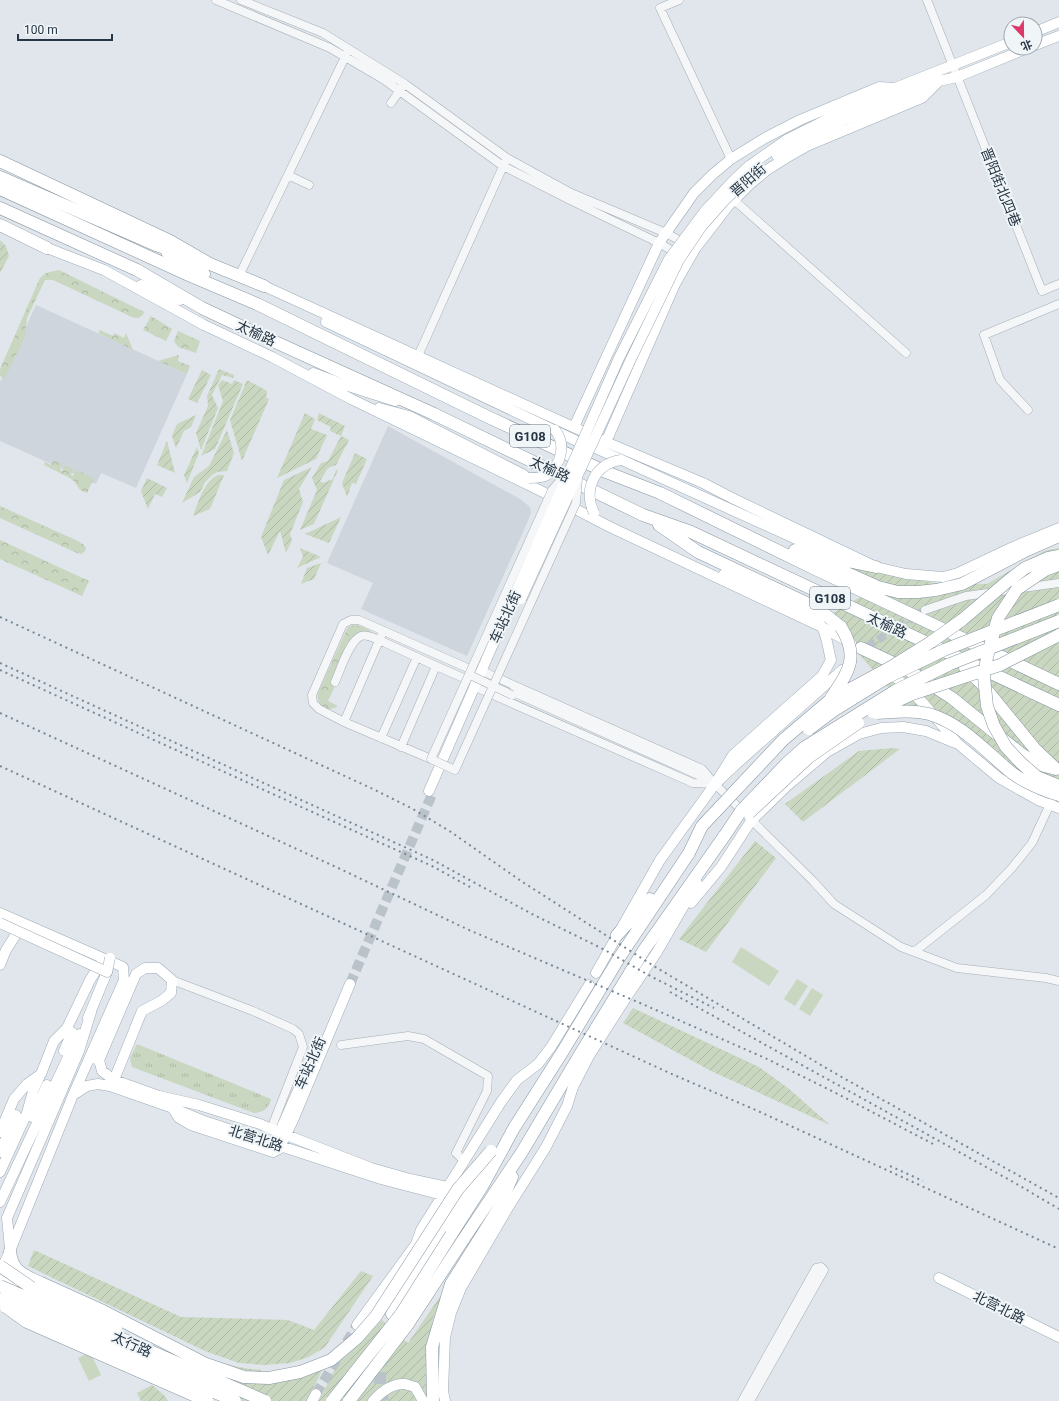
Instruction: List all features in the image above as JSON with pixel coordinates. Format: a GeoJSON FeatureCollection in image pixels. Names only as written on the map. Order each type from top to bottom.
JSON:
{"type":"FeatureCollection","features":[{"type":"Feature","properties":{"kind":"highway"},"geometry":{"type":"LineString","coordinates":[[0,161],[170,241],[210,264]]}},
{"type":"Feature","properties":{"kind":"highway"},"geometry":{"type":"LineString","coordinates":[[0,177],[156,245],[210,264],[264,286]]}},
{"type":"Feature","properties":{"kind":"highway","name":"太榆路"},"geometry":{"type":"LineString","coordinates":[[0,189],[191,276],[258,304],[486,416],[606,472],[660,493],[818,570],[1059,684]]}},
{"type":"Feature","properties":{"kind":"highway","name":"太榆路"},"geometry":{"type":"LineString","coordinates":[[0,208],[137,270],[202,308],[434,414],[643,515],[691,532],[1059,705]]}},
{"type":"Feature","properties":{"kind":"highway"},"geometry":{"type":"LineString","coordinates":[[0,225],[47,248]]}},
{"type":"Feature","properties":{"kind":"highway"},"geometry":{"type":"LineString","coordinates":[[156,245],[258,304]]}},
{"type":"Feature","properties":{"kind":"highway"},"geometry":{"type":"LineString","coordinates":[[660,493],[757,533],[878,587],[898,592],[936,590],[962,584],[1025,551],[1059,536]]}},
{"type":"Feature","properties":{"kind":"highway"},"geometry":{"type":"LineString","coordinates":[[643,515],[698,552],[817,608],[840,627],[846,636],[851,651],[850,667],[830,700]]}},
{"type":"Feature","properties":{"kind":"highway"},"geometry":{"type":"LineString","coordinates":[[827,553],[852,562],[876,566]]}},
{"type":"Feature","properties":{"kind":"highway"},"geometry":{"type":"LineString","coordinates":[[332,1401],[401,1314],[483,1185],[514,1128],[629,942],[689,853],[702,826],[783,740],[830,700],[891,667],[931,642],[962,620],[1025,568],[1048,558],[1059,556]]}},
{"type":"Feature","properties":{"kind":"highway"},"geometry":{"type":"LineString","coordinates":[[1059,565],[1044,570],[1017,589],[1013,594],[998,618],[986,657],[984,677],[987,706],[994,726],[1006,747],[1037,777],[1059,785]]}},
{"type":"Feature","properties":{"kind":"highway"},"geometry":{"type":"LineString","coordinates":[[618,935],[636,916],[729,805],[779,752],[832,711],[888,677],[930,657],[1059,605]]}},
{"type":"Feature","properties":{"kind":"highway"},"geometry":{"type":"LineString","coordinates":[[349,1401],[408,1324],[522,1152],[644,950],[741,811],[787,763],[805,747],[902,687],[950,664],[1059,621]]}},
{"type":"Feature","properties":{"kind":"highway"},"geometry":{"type":"LineString","coordinates":[[725,836],[809,757],[870,714],[912,694],[1000,665],[1059,635]]}},
{"type":"Feature","properties":{"kind":"highway"},"geometry":{"type":"LineString","coordinates":[[861,648],[908,670],[940,690],[1020,753],[1037,764],[1058,769]]}},
{"type":"Feature","properties":{"kind":"highway"},"geometry":{"type":"LineString","coordinates":[[952,656],[980,683],[1035,749],[1058,769]]}},
{"type":"Feature","properties":{"kind":"highway"},"geometry":{"type":"LineString","coordinates":[[870,714],[910,711],[930,715],[954,725],[982,746],[1013,774],[1046,792],[1059,795]]}},
{"type":"Feature","properties":{"kind":"highway"},"geometry":{"type":"LineString","coordinates":[[6,1260],[25,1276],[103,1311],[206,1364],[244,1377],[269,1378],[300,1372],[331,1360],[357,1338],[376,1316],[458,1189],[491,1151],[514,1128]]}},
{"type":"Feature","properties":{"kind":"highway"},"geometry":{"type":"LineString","coordinates":[[392,1314],[491,1151]]}},
{"type":"Feature","properties":{"kind":"highway"},"geometry":{"type":"LineString","coordinates":[[433,1401],[432,1348],[451,1284],[499,1208],[522,1152]]}},
{"type":"Feature","properties":{"kind":"highway"},"geometry":{"type":"LineString","coordinates":[[6,1260],[32,1288],[92,1316],[183,1366]]}},
{"type":"Feature","properties":{"kind":"highway"},"geometry":{"type":"LineString","coordinates":[[0,1279],[41,1283]]}},
{"type":"Feature","properties":{"kind":"highway","name":"太行路"},"geometry":{"type":"LineString","coordinates":[[0,1286],[265,1401]]}},
{"type":"Feature","properties":{"kind":"highway","name":"太行路"},"geometry":{"type":"LineString","coordinates":[[0,1299],[235,1401]]}},
{"type":"Feature","properties":{"kind":"highway"},"geometry":{"type":"LineString","coordinates":[[0,1304],[27,1322],[207,1401]]}},
{"type":"Feature","properties":{"kind":"main road"},"geometry":{"type":"LineString","coordinates":[[1043,29],[1059,22]]}},
{"type":"Feature","properties":{"kind":"main road"},"geometry":{"type":"LineString","coordinates":[[1043,42],[1059,36]]}},
{"type":"Feature","properties":{"kind":"main road","name":"晋阳街"},"geometry":{"type":"LineString","coordinates":[[563,496],[586,445],[679,260],[702,226],[751,169],[786,140],[838,114],[895,88],[1003,45]]}},
{"type":"Feature","properties":{"kind":"main road","name":"晋阳街"},"geometry":{"type":"LineString","coordinates":[[751,169],[843,120],[939,81],[957,77],[1008,56]]}},
{"type":"Feature","properties":{"kind":"main road"},"geometry":{"type":"LineString","coordinates":[[606,442],[675,284],[695,249],[734,200],[767,170],[802,149],[922,98],[939,81]]}},
{"type":"Feature","properties":{"kind":"main road"},"geometry":{"type":"LineString","coordinates":[[574,427],[659,243],[694,193],[731,159],[765,138],[800,120],[879,87],[895,88]]}},
{"type":"Feature","properties":{"kind":"main road"},"geometry":{"type":"LineString","coordinates":[[47,248],[202,308]]}},
{"type":"Feature","properties":{"kind":"main road"},"geometry":{"type":"LineString","coordinates":[[104,270],[204,325],[272,357],[350,399],[539,490],[610,528],[822,627],[861,648],[879,661],[924,704],[956,744],[999,778],[1052,807]]}},
{"type":"Feature","properties":{"kind":"main road"},"geometry":{"type":"LineString","coordinates":[[264,286],[606,442],[703,483],[876,566],[906,574],[943,577],[958,573],[1013,547],[1059,528]]}},
{"type":"Feature","properties":{"kind":"main road"},"geometry":{"type":"LineString","coordinates":[[264,286],[311,314],[586,445],[827,553]]}},
{"type":"Feature","properties":{"kind":"main road"},"geometry":{"type":"LineString","coordinates":[[272,357],[345,385],[434,414]]}},
{"type":"Feature","properties":{"kind":"main road"},"geometry":{"type":"LineString","coordinates":[[350,399],[409,416],[657,546],[801,608],[814,617],[822,627],[831,660],[822,676],[732,755],[715,784],[660,860],[596,973]]}},
{"type":"Feature","properties":{"kind":"main road"},"geometry":{"type":"LineString","coordinates":[[529,478],[540,478],[548,475],[557,466],[562,447],[559,435],[555,430]]}},
{"type":"Feature","properties":{"kind":"main road"},"geometry":{"type":"LineString","coordinates":[[594,513],[590,503],[591,483],[597,473],[604,466],[613,461],[621,460]]}},
{"type":"Feature","properties":{"kind":"main road","name":"车站北街"},"geometry":{"type":"LineString","coordinates":[[431,792],[474,677],[490,659],[563,496]]}},
{"type":"Feature","properties":{"kind":"main road"},"geometry":{"type":"LineString","coordinates":[[715,784],[842,670]]}},
{"type":"Feature","properties":{"kind":"main road"},"geometry":{"type":"LineString","coordinates":[[670,930],[754,824],[787,786],[827,752],[859,734],[881,728],[903,728],[926,731],[956,744]]}},
{"type":"Feature","properties":{"kind":"main road"},"geometry":{"type":"LineString","coordinates":[[445,1401],[442,1391],[445,1337],[451,1313],[461,1288],[509,1206],[546,1147],[566,1106],[573,1087],[590,1056],[624,1000],[657,952],[725,836]]}},
{"type":"Feature","properties":{"kind":"main road"},"geometry":{"type":"LineString","coordinates":[[0,908],[110,958],[79,1051],[7,1218],[6,1260]]}},
{"type":"Feature","properties":{"kind":"main road"},"geometry":{"type":"LineString","coordinates":[[0,913],[123,967],[124,980],[95,1059]]}},
{"type":"Feature","properties":{"kind":"main road"},"geometry":{"type":"LineString","coordinates":[[0,923],[106,972]]}},
{"type":"Feature","properties":{"kind":"main road"},"geometry":{"type":"LineString","coordinates":[[0,965],[6,950],[23,923]]}},
{"type":"Feature","properties":{"kind":"main road"},"geometry":{"type":"LineString","coordinates":[[0,1172],[27,1113],[33,1091],[54,1041],[67,1028],[90,980],[104,959]]}},
{"type":"Feature","properties":{"kind":"main road"},"geometry":{"type":"LineString","coordinates":[[0,1272],[73,1095],[95,1059],[136,974],[145,968],[158,968],[172,980],[171,993],[161,1001],[142,1011],[114,1080]]}},
{"type":"Feature","properties":{"kind":"main road","name":"车站北街"},"geometry":{"type":"LineString","coordinates":[[277,1145],[279,1132],[348,983]]}},
{"type":"Feature","properties":{"kind":"main road"},"geometry":{"type":"LineString","coordinates":[[357,1325],[416,1244],[421,1230],[501,1102],[517,1080],[538,1064],[551,1047],[589,985]]}},
{"type":"Feature","properties":{"kind":"main road"},"geometry":{"type":"LineString","coordinates":[[0,1202],[70,1053],[91,1012]]}},
{"type":"Feature","properties":{"kind":"main road"},"geometry":{"type":"LineString","coordinates":[[0,1189],[72,1032]]}},
{"type":"Feature","properties":{"kind":"main road","name":"北营北路"},"geometry":{"type":"LineString","coordinates":[[95,1059],[102,1072],[114,1080],[159,1096],[199,1105],[260,1124],[385,1172],[445,1191]]}},
{"type":"Feature","properties":{"kind":"main road"},"geometry":{"type":"LineString","coordinates":[[39,1102],[41,1074]]}},
{"type":"Feature","properties":{"kind":"main road"},"geometry":{"type":"LineString","coordinates":[[0,1132],[14,1099],[27,1084],[41,1074]]}},
{"type":"Feature","properties":{"kind":"main road","name":"北营北路"},"geometry":{"type":"LineString","coordinates":[[73,1095],[87,1086],[98,1084],[110,1086],[173,1108],[204,1122],[381,1179],[445,1191]]}},
{"type":"Feature","properties":{"kind":"main road"},"geometry":{"type":"LineString","coordinates":[[173,1108],[178,1118],[191,1125],[273,1152],[279,1149],[277,1145]]}},
{"type":"Feature","properties":{"kind":"main road"},"geometry":{"type":"LineString","coordinates":[[0,1152],[16,1115]]}},
{"type":"Feature","properties":{"kind":"main road"},"geometry":{"type":"LineString","coordinates":[[255,1138],[263,1137],[266,1132],[260,1124]]}},
{"type":"Feature","properties":{"kind":"main road","name":"北营北路"},"geometry":{"type":"LineString","coordinates":[[939,1278],[1059,1337]]}},
{"type":"Feature","properties":{"kind":"main road"},"geometry":{"type":"LineString","coordinates":[[0,1279],[91,1320],[187,1373],[212,1401]]}},
{"type":"Feature","properties":{"kind":"main road"},"geometry":{"type":"LineString","coordinates":[[0,1304],[159,1372],[185,1387],[197,1401]]}},
{"type":"Feature","properties":{"kind":"main road"},"geometry":{"type":"LineString","coordinates":[[374,1401],[379,1394],[392,1386],[405,1384],[415,1387],[423,1401]]}},
{"type":"Feature","properties":{"kind":"street"},"geometry":{"type":"LineString","coordinates":[[216,0],[330,48],[383,79],[402,88],[507,158],[571,193],[666,233],[695,249]]}},
{"type":"Feature","properties":{"kind":"street"},"geometry":{"type":"LineString","coordinates":[[241,0],[323,33],[349,49],[402,88],[503,166],[572,202],[659,243],[688,260]]}},
{"type":"Feature","properties":{"kind":"street"},"geometry":{"type":"LineString","coordinates":[[679,0],[660,8],[731,159]]}},
{"type":"Feature","properties":{"kind":"street","name":"晋阳街北四巷"},"geometry":{"type":"LineString","coordinates":[[927,0],[1042,291],[1059,284]]}},
{"type":"Feature","properties":{"kind":"street"},"geometry":{"type":"LineString","coordinates":[[239,276],[349,49]]}},
{"type":"Feature","properties":{"kind":"street"},"geometry":{"type":"LineString","coordinates":[[391,103],[402,88]]}},
{"type":"Feature","properties":{"kind":"street"},"geometry":{"type":"LineString","coordinates":[[418,356],[507,158]]}},
{"type":"Feature","properties":{"kind":"street"},"geometry":{"type":"LineString","coordinates":[[288,175],[309,185]]}},
{"type":"Feature","properties":{"kind":"street"},"geometry":{"type":"LineString","coordinates":[[734,200],[906,353]]}},
{"type":"Feature","properties":{"kind":"street"},"geometry":{"type":"LineString","coordinates":[[1028,410],[1000,380],[984,335],[1059,304]]}},
{"type":"Feature","properties":{"kind":"street"},"geometry":{"type":"LineString","coordinates":[[429,758],[474,677],[574,472]]}},
{"type":"Feature","properties":{"kind":"street"},"geometry":{"type":"LineString","coordinates":[[563,496],[493,684],[454,770],[344,722],[315,706],[313,703],[312,695],[343,624],[351,620],[359,620],[384,631],[474,677],[693,782],[715,784]]}},
{"type":"Feature","properties":{"kind":"street"},"geometry":{"type":"LineString","coordinates":[[925,610],[966,596],[1059,583]]}},
{"type":"Feature","properties":{"kind":"street"},"geometry":{"type":"LineString","coordinates":[[344,722],[384,631]]}},
{"type":"Feature","properties":{"kind":"street"},"geometry":{"type":"LineString","coordinates":[[335,682],[352,644],[356,639],[362,636],[370,636],[436,666],[493,684],[698,775],[715,784]]}},
{"type":"Feature","properties":{"kind":"street"},"geometry":{"type":"LineString","coordinates":[[381,738],[417,657]]}},
{"type":"Feature","properties":{"kind":"street"},"geometry":{"type":"LineString","coordinates":[[401,747],[436,666]]}},
{"type":"Feature","properties":{"kind":"street"},"geometry":{"type":"LineString","coordinates":[[474,677],[702,769],[754,824],[812,880],[834,904],[901,948],[957,968],[1046,978],[1059,981]]}},
{"type":"Feature","properties":{"kind":"street"},"geometry":{"type":"LineString","coordinates":[[914,952],[986,895],[1011,869],[1032,843],[1052,807],[1059,785]]}},
{"type":"Feature","properties":{"kind":"street"},"geometry":{"type":"LineString","coordinates":[[172,980],[293,1029],[299,1034],[303,1047],[279,1132]]}},
{"type":"Feature","properties":{"kind":"street"},"geometry":{"type":"LineString","coordinates":[[341,1045],[408,1036],[424,1039],[488,1076],[487,1091],[456,1152],[464,1161]]}},
{"type":"Feature","properties":{"kind":"street"},"geometry":{"type":"LineString","coordinates":[[742,1401],[816,1268],[821,1267],[824,1270],[750,1401]]}},
{"type":"Feature","properties":{"kind":"shaded area"},"geometry":{"type":"Polygon","coordinates":[[[36,305],[187,374],[136,488],[101,473],[96,484],[0,441],[0,382],[36,305]]]}},
{"type":"Feature","properties":{"kind":"shaded area"},"geometry":{"type":"Polygon","coordinates":[[[388,426],[520,499],[530,507],[531,513],[524,530],[467,656],[361,609],[373,583],[327,563],[388,426]]]}},
{"type":"Feature","properties":{"kind":"green space"},"geometry":{"type":"Polygon","coordinates":[[[0,240],[6,246],[9,256],[0,273],[0,240]]]}},
{"type":"Feature","properties":{"kind":"green space"},"geometry":{"type":"Polygon","coordinates":[[[59,270],[144,312],[143,315],[138,318],[132,317],[53,280],[45,280],[27,318],[25,337],[5,378],[0,376],[0,369],[40,278],[46,273],[59,270]]]}},
{"type":"Feature","properties":{"kind":"green space"},"geometry":{"type":"Polygon","coordinates":[[[151,316],[172,329],[166,341],[143,330],[151,316]]]}},
{"type":"Feature","properties":{"kind":"green space"},"geometry":{"type":"Polygon","coordinates":[[[100,330],[113,336],[114,333],[124,338],[126,333],[133,350],[98,333],[100,330]]]}},
{"type":"Feature","properties":{"kind":"green space"},"geometry":{"type":"Polygon","coordinates":[[[178,331],[200,341],[196,353],[178,347],[174,341],[178,331]]]}},
{"type":"Feature","properties":{"kind":"green space"},"geometry":{"type":"Polygon","coordinates":[[[179,355],[178,361],[190,366],[187,374],[158,361],[179,355]]]}},
{"type":"Feature","properties":{"kind":"green space"},"geometry":{"type":"Polygon","coordinates":[[[219,369],[234,375],[233,378],[222,375],[212,395],[218,408],[201,450],[196,433],[208,406],[207,396],[219,369]]]}},
{"type":"Feature","properties":{"kind":"green space"},"geometry":{"type":"Polygon","coordinates":[[[202,370],[211,375],[197,403],[188,399],[202,370]]]}},
{"type":"Feature","properties":{"kind":"green space"},"geometry":{"type":"Polygon","coordinates":[[[222,380],[232,384],[234,380],[243,384],[215,449],[201,456],[223,401],[218,385],[222,380]]]}},
{"type":"Feature","properties":{"kind":"green space"},"geometry":{"type":"Polygon","coordinates":[[[247,380],[267,391],[266,397],[269,399],[242,461],[230,420],[247,380]]]}},
{"type":"Feature","properties":{"kind":"green space"},"geometry":{"type":"Polygon","coordinates":[[[305,413],[315,419],[311,429],[327,435],[316,459],[277,478],[305,413]]]}},
{"type":"Feature","properties":{"kind":"green space"},"geometry":{"type":"Polygon","coordinates":[[[319,413],[345,426],[341,436],[330,431],[331,427],[317,420],[319,413]]]}},
{"type":"Feature","properties":{"kind":"green space"},"geometry":{"type":"Polygon","coordinates":[[[196,415],[191,427],[184,431],[176,448],[172,436],[177,424],[196,415]]]}},
{"type":"Feature","properties":{"kind":"green space"},"geometry":{"type":"Polygon","coordinates":[[[227,430],[234,453],[227,471],[217,472],[212,475],[205,482],[200,492],[182,503],[194,477],[209,466],[227,430]]]}},
{"type":"Feature","properties":{"kind":"green space"},"geometry":{"type":"Polygon","coordinates":[[[341,436],[349,440],[336,465],[328,468],[320,481],[323,483],[333,479],[336,470],[338,470],[314,524],[300,530],[317,490],[312,478],[321,463],[328,461],[341,436]]]}},
{"type":"Feature","properties":{"kind":"green space"},"geometry":{"type":"Polygon","coordinates":[[[167,441],[175,473],[157,465],[167,441]]]}},
{"type":"Feature","properties":{"kind":"green space"},"geometry":{"type":"Polygon","coordinates":[[[197,447],[199,453],[187,483],[184,475],[197,447]]]}},
{"type":"Feature","properties":{"kind":"green space"},"geometry":{"type":"Polygon","coordinates":[[[355,453],[367,459],[356,484],[352,483],[347,497],[342,483],[355,453]]]}},
{"type":"Feature","properties":{"kind":"green space"},"geometry":{"type":"Polygon","coordinates":[[[54,460],[62,464],[60,470],[62,471],[65,465],[73,469],[71,475],[73,476],[76,470],[94,478],[87,493],[80,490],[74,481],[68,477],[44,465],[45,462],[51,465],[54,460]]]}},
{"type":"Feature","properties":{"kind":"green space"},"geometry":{"type":"Polygon","coordinates":[[[312,467],[299,489],[303,502],[290,534],[292,540],[286,553],[280,531],[268,555],[261,537],[284,480],[312,467]]]}},
{"type":"Feature","properties":{"kind":"green space"},"geometry":{"type":"Polygon","coordinates":[[[218,475],[224,475],[210,509],[193,516],[205,487],[218,475]]]}},
{"type":"Feature","properties":{"kind":"green space"},"geometry":{"type":"Polygon","coordinates":[[[147,478],[167,488],[162,497],[155,494],[148,509],[141,491],[147,478]]]}},
{"type":"Feature","properties":{"kind":"green space"},"geometry":{"type":"Polygon","coordinates":[[[0,506],[78,541],[84,545],[86,548],[85,551],[81,554],[77,553],[0,518],[0,506]]]}},
{"type":"Feature","properties":{"kind":"green space"},"geometry":{"type":"Polygon","coordinates":[[[341,517],[329,543],[305,534],[341,517]]]}},
{"type":"Feature","properties":{"kind":"green space"},"geometry":{"type":"Polygon","coordinates":[[[0,540],[89,581],[82,596],[0,559],[0,540]]]}},
{"type":"Feature","properties":{"kind":"green space"},"geometry":{"type":"Polygon","coordinates":[[[300,548],[321,557],[297,568],[303,557],[300,548]]]}},
{"type":"Feature","properties":{"kind":"green space"},"geometry":{"type":"Polygon","coordinates":[[[1059,548],[1059,792],[1024,776],[961,724],[906,707],[856,651],[833,613],[872,590],[842,563],[934,583],[987,584],[1044,551],[1059,548]]]}},
{"type":"Feature","properties":{"kind":"green space"},"geometry":{"type":"Polygon","coordinates":[[[321,563],[314,579],[301,584],[307,568],[321,563]]]}},
{"type":"Feature","properties":{"kind":"green space"},"geometry":{"type":"Polygon","coordinates":[[[354,625],[361,626],[371,631],[370,633],[355,636],[348,643],[336,684],[328,701],[338,706],[327,709],[319,701],[318,693],[348,627],[354,625]]]}},
{"type":"Feature","properties":{"kind":"green space"},"geometry":{"type":"Polygon","coordinates":[[[893,748],[900,749],[803,822],[785,804],[859,751],[893,748]]]}},
{"type":"Feature","properties":{"kind":"green space"},"geometry":{"type":"Polygon","coordinates":[[[755,841],[776,858],[706,952],[679,939],[755,841]]]}},
{"type":"Feature","properties":{"kind":"green space"},"geometry":{"type":"Polygon","coordinates":[[[741,947],[779,971],[769,986],[732,962],[741,947]]]}},
{"type":"Feature","properties":{"kind":"green space"},"geometry":{"type":"Polygon","coordinates":[[[797,979],[808,986],[795,1006],[784,999],[797,979]]]}},
{"type":"Feature","properties":{"kind":"green space"},"geometry":{"type":"Polygon","coordinates":[[[812,988],[823,995],[810,1016],[799,1009],[812,988]]]}},
{"type":"Feature","properties":{"kind":"green space"},"geometry":{"type":"Polygon","coordinates":[[[633,1008],[759,1067],[788,1088],[830,1125],[711,1071],[623,1023],[633,1008]]]}},
{"type":"Feature","properties":{"kind":"green space"},"geometry":{"type":"Polygon","coordinates":[[[137,1044],[271,1099],[270,1102],[267,1108],[260,1112],[254,1113],[132,1067],[130,1058],[137,1044]]]}},
{"type":"Feature","properties":{"kind":"green space"},"geometry":{"type":"Polygon","coordinates":[[[34,1250],[181,1317],[288,1320],[314,1330],[361,1271],[373,1276],[325,1347],[309,1357],[290,1363],[264,1365],[239,1363],[205,1351],[28,1266],[34,1250]]]}},
{"type":"Feature","properties":{"kind":"green space"},"geometry":{"type":"Polygon","coordinates":[[[444,1291],[433,1319],[427,1348],[428,1401],[319,1401],[338,1363],[359,1345],[382,1320],[408,1343],[444,1291]]]}},
{"type":"Feature","properties":{"kind":"green space"},"geometry":{"type":"Polygon","coordinates":[[[90,1352],[101,1375],[89,1381],[78,1358],[90,1352]]]}},
{"type":"Feature","properties":{"kind":"green space"},"geometry":{"type":"Polygon","coordinates":[[[202,1356],[231,1365],[261,1370],[262,1382],[323,1368],[307,1401],[222,1401],[202,1356]]]}},
{"type":"Feature","properties":{"kind":"green space"},"geometry":{"type":"Polygon","coordinates":[[[152,1385],[165,1396],[168,1401],[141,1401],[137,1393],[152,1385]]]}},
{"type":"Feature","properties":{"kind":"tunnel"},"geometry":{"type":"LineString","coordinates":[[868,646],[925,610]]}},
{"type":"Feature","properties":{"kind":"tunnel"},"geometry":{"type":"LineString","coordinates":[[350,984],[433,792]]}},
{"type":"Feature","properties":{"kind":"tunnel"},"geometry":{"type":"LineString","coordinates":[[316,1394],[357,1325]]}},
{"type":"Feature","properties":{"kind":"tunnel"},"geometry":{"type":"LineString","coordinates":[[381,1354],[380,1384],[383,1401]]}},
{"type":"Feature","properties":{"kind":"railway"},"geometry":{"type":"LineString","coordinates":[[0,617],[373,789],[413,809],[451,832],[521,881],[657,968],[838,1075],[1059,1198]]}},
{"type":"Feature","properties":{"kind":"railway"},"geometry":{"type":"LineString","coordinates":[[0,663],[433,860],[532,914],[603,949],[652,977],[714,1008]]}},
{"type":"Feature","properties":{"kind":"railway"},"geometry":{"type":"LineString","coordinates":[[0,670],[432,866],[470,887]]}},
{"type":"Feature","properties":{"kind":"railway"},"geometry":{"type":"LineString","coordinates":[[0,713],[336,867],[469,930],[765,1058],[935,1145]]}},
{"type":"Feature","properties":{"kind":"railway"},"geometry":{"type":"LineString","coordinates":[[0,766],[674,1075],[758,1111],[1059,1249]]}},
{"type":"Feature","properties":{"kind":"railway"},"geometry":{"type":"LineString","coordinates":[[670,992],[1015,1183],[1059,1209]]}},
{"type":"Feature","properties":{"kind":"railway"},"geometry":{"type":"LineString","coordinates":[[890,1166],[923,1181]]}}]}
